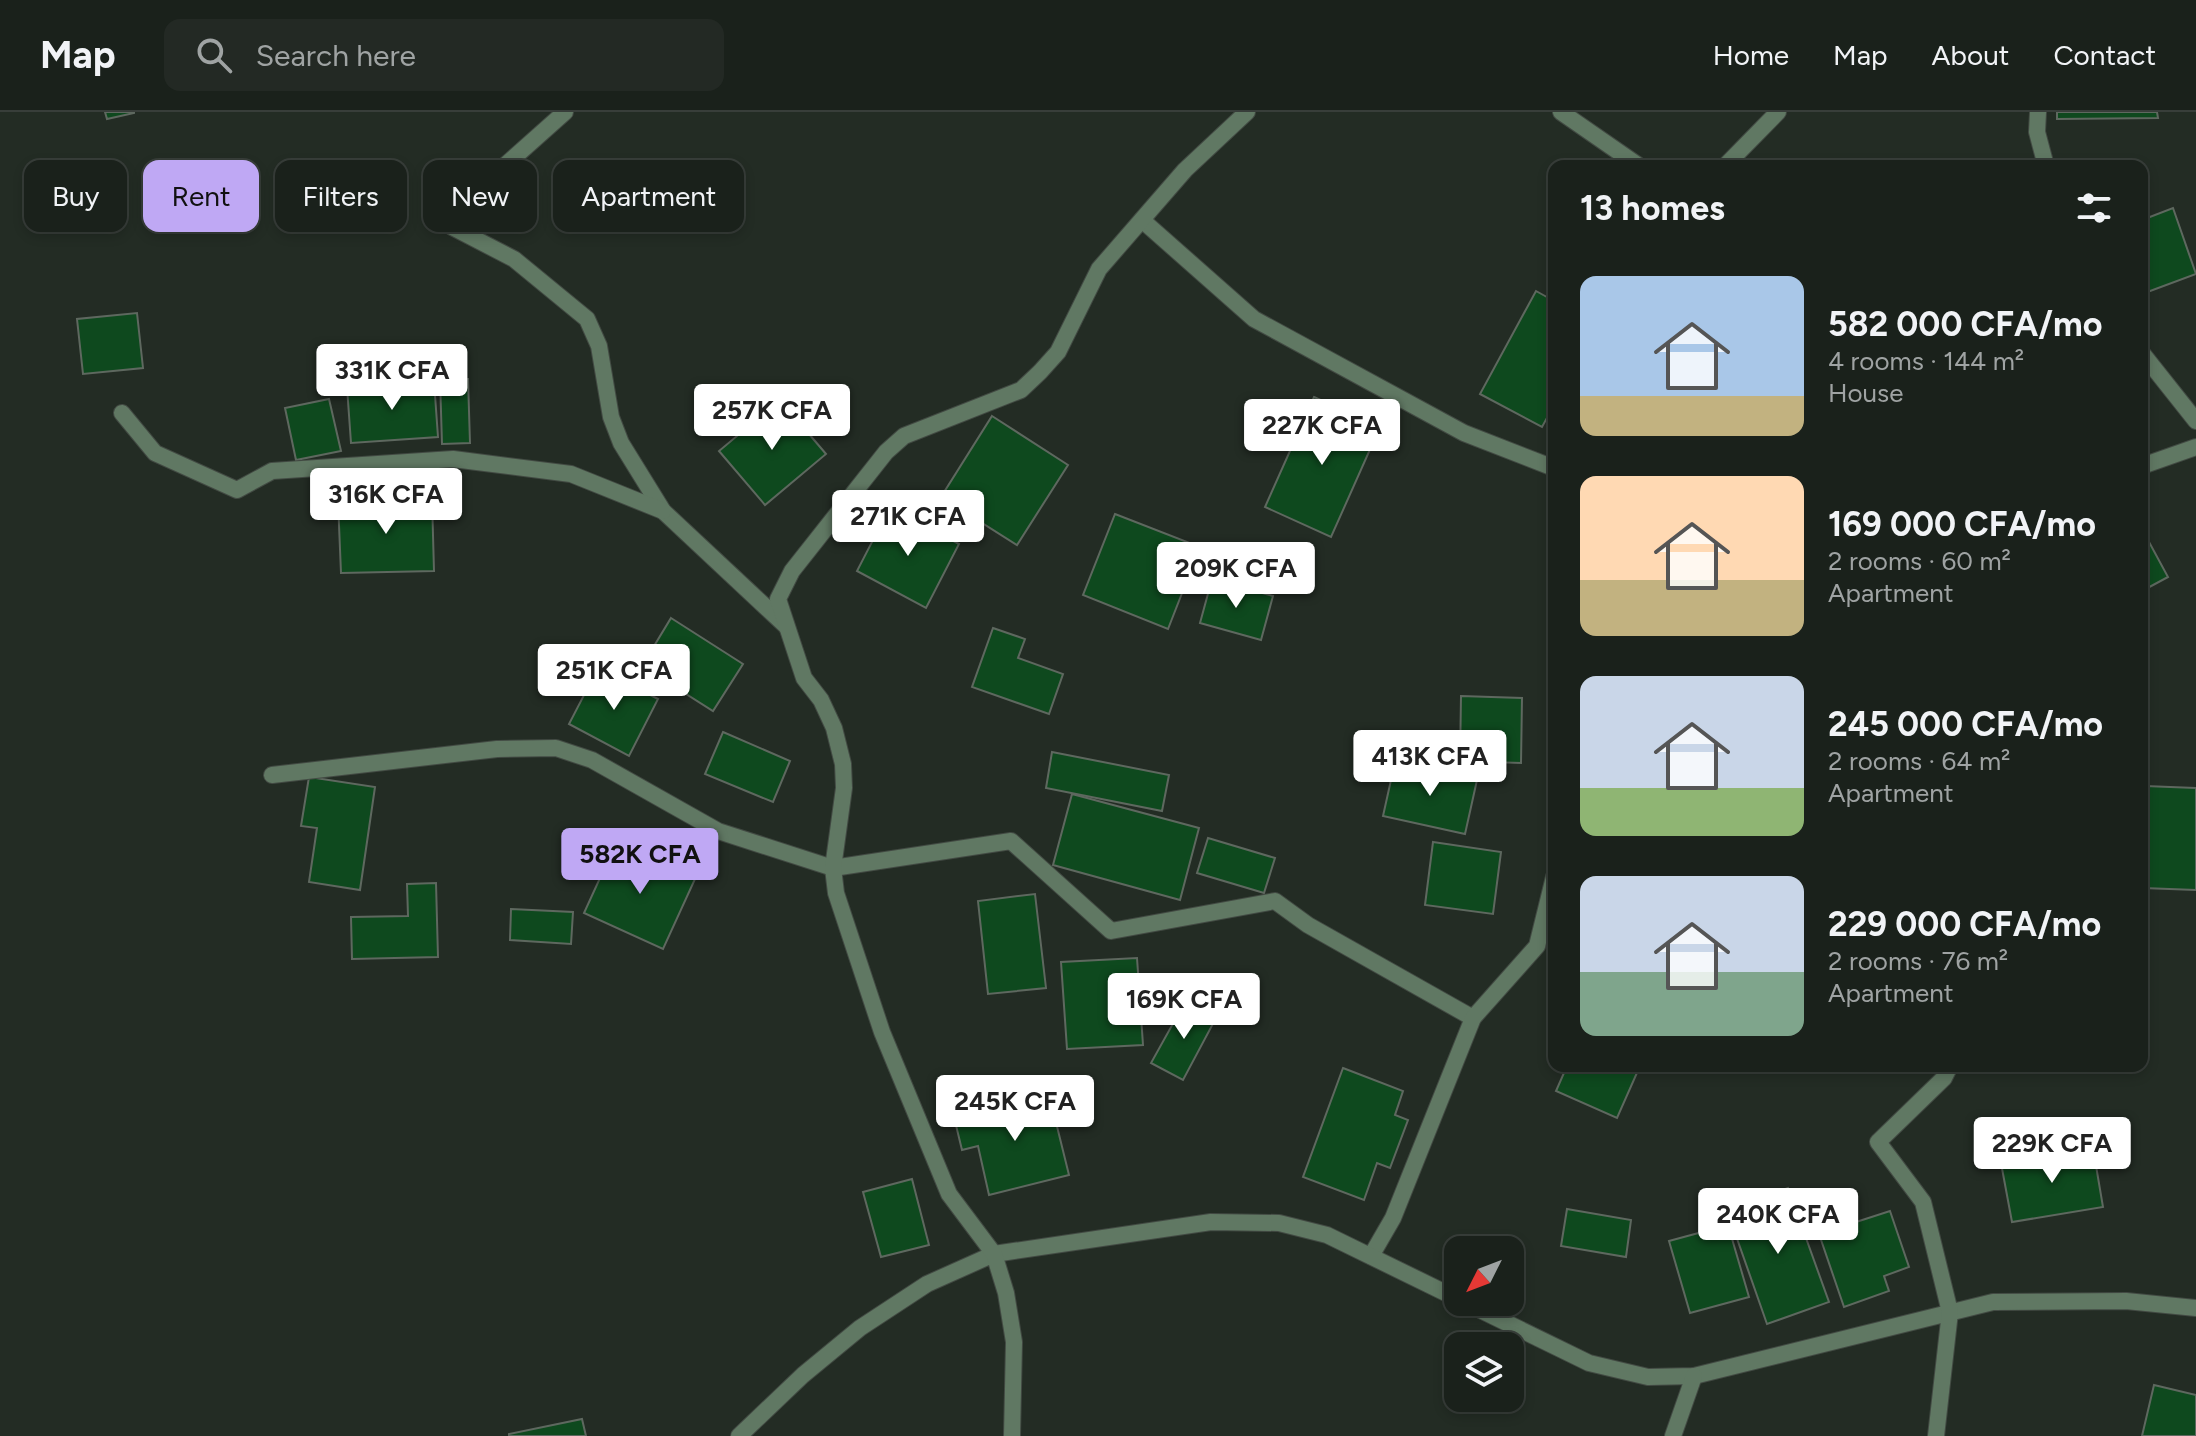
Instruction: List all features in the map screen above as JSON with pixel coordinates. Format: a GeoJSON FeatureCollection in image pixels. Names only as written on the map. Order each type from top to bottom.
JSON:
{"type":"FeatureCollection","features":[{"type":"Feature","properties":{"kind":"street"},"geometry":{"type":"LineString","coordinates":[[565,112],[491,178],[452,227],[514,259],[587,319],[599,346],[611,417],[621,443],[663,511],[790,629]]}},
{"type":"Feature","properties":{"kind":"street"},"geometry":{"type":"LineString","coordinates":[[1012,1436],[1014,1342],[1006,1293],[994,1254],[949,1194],[882,1032],[836,893],[833,868],[844,788],[843,764],[827,714],[804,678],[778,599],[792,571],[886,452],[904,436],[1021,390],[1040,372],[1058,352],[1099,269],[1185,170],[1247,112]]}},
{"type":"Feature","properties":{"kind":"street"},"geometry":{"type":"LineString","coordinates":[[1561,112],[1630,160]]}},
{"type":"Feature","properties":{"kind":"street"},"geometry":{"type":"LineString","coordinates":[[1731,160],[1778,112]]}},
{"type":"Feature","properties":{"kind":"street"},"geometry":{"type":"LineString","coordinates":[[2038,112],[2037,132],[2044,160]]}},
{"type":"Feature","properties":{"kind":"street"},"geometry":{"type":"LineString","coordinates":[[1142,220],[1254,319],[1464,433],[1548,466]]}},
{"type":"Feature","properties":{"kind":"street"},"geometry":{"type":"LineString","coordinates":[[2148,361],[2196,421]]}},
{"type":"Feature","properties":{"kind":"street"},"geometry":{"type":"LineString","coordinates":[[122,413],[155,453],[237,490],[272,471],[453,459],[571,474],[663,511]]}},
{"type":"Feature","properties":{"kind":"street"},"geometry":{"type":"LineString","coordinates":[[2148,464],[2196,447]]}},
{"type":"Feature","properties":{"kind":"street"},"geometry":{"type":"LineString","coordinates":[[272,775],[497,749],[556,748],[592,760],[718,831],[833,868],[1011,841],[1111,931],[1275,901],[1308,925],[1473,1018]]}},
{"type":"Feature","properties":{"kind":"street"},"geometry":{"type":"LineString","coordinates":[[1371,1256],[1393,1218],[1473,1018],[1537,946],[1548,901]]}},
{"type":"Feature","properties":{"kind":"street"},"geometry":{"type":"LineString","coordinates":[[1936,1436],[1950,1312],[1923,1202],[1878,1142],[1947,1072]]}},
{"type":"Feature","properties":{"kind":"street"},"geometry":{"type":"LineString","coordinates":[[742,1435],[803,1375],[860,1328],[927,1284],[994,1254],[1211,1222],[1279,1223],[1327,1235],[1444,1292]]}},
{"type":"Feature","properties":{"kind":"street"},"geometry":{"type":"LineString","coordinates":[[1493,1316],[1589,1363],[1648,1377],[1694,1376],[1993,1302],[2126,1301],[2196,1308]]}},
{"type":"Feature","properties":{"kind":"street"},"geometry":{"type":"LineString","coordinates":[[1673,1436],[1694,1376]]}},
{"type":"Feature","properties":{"kind":"building"},"geometry":{"type":"Polygon","coordinates":[[[105,112],[134,112],[134,113],[107,119],[105,112]]]}},
{"type":"Feature","properties":{"kind":"building"},"geometry":{"type":"Polygon","coordinates":[[[2057,112],[2157,112],[2158,118],[2057,119],[2057,112]]]}},
{"type":"Feature","properties":{"kind":"building"},"geometry":{"type":"Polygon","coordinates":[[[2173,208],[2196,274],[2148,292],[2148,218],[2173,208]]]}},
{"type":"Feature","properties":{"kind":"building"},"geometry":{"type":"Polygon","coordinates":[[[1536,291],[1548,298],[1548,416],[1542,427],[1480,394],[1536,291]]]}},
{"type":"Feature","properties":{"kind":"building"},"geometry":{"type":"Polygon","coordinates":[[[137,313],[143,368],[83,374],[77,319],[137,313]]]}},
{"type":"Feature","properties":{"kind":"building"},"geometry":{"type":"Polygon","coordinates":[[[440,379],[468,379],[470,443],[442,444],[440,379]]]}},
{"type":"Feature","properties":{"kind":"building"},"geometry":{"type":"Polygon","coordinates":[[[434,381],[438,437],[351,443],[347,387],[434,381]]]}},
{"type":"Feature","properties":{"kind":"building"},"geometry":{"type":"Polygon","coordinates":[[[1314,397],[1380,427],[1331,537],[1265,507],[1314,397]]]}},
{"type":"Feature","properties":{"kind":"building"},"geometry":{"type":"Polygon","coordinates":[[[329,399],[341,451],[296,460],[285,408],[329,399]]]}},
{"type":"Feature","properties":{"kind":"building"},"geometry":{"type":"Polygon","coordinates":[[[780,400],[826,454],[765,505],[719,451],[780,400]]]}},
{"type":"Feature","properties":{"kind":"building"},"geometry":{"type":"Polygon","coordinates":[[[992,416],[1068,465],[1017,545],[941,497],[992,416]]]}},
{"type":"Feature","properties":{"kind":"building"},"geometry":{"type":"Polygon","coordinates":[[[432,499],[434,571],[341,573],[338,501],[432,499]]]}},
{"type":"Feature","properties":{"kind":"building"},"geometry":{"type":"Polygon","coordinates":[[[890,507],[959,544],[926,608],[857,571],[890,507]]]}},
{"type":"Feature","properties":{"kind":"building"},"geometry":{"type":"Polygon","coordinates":[[[1115,514],[1200,547],[1168,629],[1083,595],[1115,514]]]}},
{"type":"Feature","properties":{"kind":"building"},"geometry":{"type":"Polygon","coordinates":[[[2148,540],[2168,577],[2148,588],[2148,540]]]}},
{"type":"Feature","properties":{"kind":"building"},"geometry":{"type":"Polygon","coordinates":[[[1212,579],[1273,596],[1261,640],[1200,623],[1212,579]]]}},
{"type":"Feature","properties":{"kind":"building"},"geometry":{"type":"Polygon","coordinates":[[[671,618],[743,664],[713,711],[642,666],[671,618]]]}},
{"type":"Feature","properties":{"kind":"building"},"geometry":{"type":"Polygon","coordinates":[[[993,628],[1025,639],[1018,658],[1063,674],[1049,714],[972,687],[993,628]]]}},
{"type":"Feature","properties":{"kind":"building"},"geometry":{"type":"Polygon","coordinates":[[[598,668],[658,699],[629,756],[569,724],[598,668]]]}},
{"type":"Feature","properties":{"kind":"building"},"geometry":{"type":"Polygon","coordinates":[[[1461,696],[1522,698],[1521,763],[1460,761],[1461,696]]]}},
{"type":"Feature","properties":{"kind":"building"},"geometry":{"type":"Polygon","coordinates":[[[723,732],[790,761],[773,802],[705,774],[723,732]]]}},
{"type":"Feature","properties":{"kind":"building"},"geometry":{"type":"Polygon","coordinates":[[[1052,752],[1169,775],[1162,811],[1046,788],[1052,752]]]}},
{"type":"Feature","properties":{"kind":"building"},"geometry":{"type":"Polygon","coordinates":[[[1395,762],[1477,780],[1465,834],[1383,816],[1395,762]]]}},
{"type":"Feature","properties":{"kind":"building"},"geometry":{"type":"Polygon","coordinates":[[[309,777],[375,787],[360,890],[309,882],[317,828],[301,826],[309,777]]]}},
{"type":"Feature","properties":{"kind":"building"},"geometry":{"type":"Polygon","coordinates":[[[2148,786],[2196,788],[2196,890],[2148,888],[2148,786]]]}},
{"type":"Feature","properties":{"kind":"building"},"geometry":{"type":"Polygon","coordinates":[[[1072,794],[1199,828],[1180,900],[1053,865],[1072,794]]]}},
{"type":"Feature","properties":{"kind":"building"},"geometry":{"type":"Polygon","coordinates":[[[1208,838],[1275,858],[1264,893],[1197,873],[1208,838]]]}},
{"type":"Feature","properties":{"kind":"building"},"geometry":{"type":"Polygon","coordinates":[[[1433,842],[1501,852],[1493,914],[1425,905],[1433,842]]]}},
{"type":"Feature","properties":{"kind":"building"},"geometry":{"type":"Polygon","coordinates":[[[616,843],[695,879],[663,949],[584,913],[616,843]]]}},
{"type":"Feature","properties":{"kind":"building"},"geometry":{"type":"Polygon","coordinates":[[[436,883],[438,957],[352,959],[351,917],[408,916],[407,884],[436,883]]]}},
{"type":"Feature","properties":{"kind":"building"},"geometry":{"type":"Polygon","coordinates":[[[1035,894],[1046,988],[988,994],[978,901],[1035,894]]]}},
{"type":"Feature","properties":{"kind":"building"},"geometry":{"type":"Polygon","coordinates":[[[511,909],[573,912],[571,944],[510,940],[511,909]]]}},
{"type":"Feature","properties":{"kind":"building"},"geometry":{"type":"Polygon","coordinates":[[[1137,958],[1143,1045],[1067,1049],[1061,962],[1137,958]]]}},
{"type":"Feature","properties":{"kind":"building"},"geometry":{"type":"Polygon","coordinates":[[[1185,1002],[1216,1018],[1183,1080],[1151,1063],[1185,1002]]]}},
{"type":"Feature","properties":{"kind":"building"},"geometry":{"type":"Polygon","coordinates":[[[1343,1068],[1403,1091],[1395,1115],[1408,1120],[1390,1168],[1377,1163],[1364,1200],[1303,1177],[1343,1068]]]}},
{"type":"Feature","properties":{"kind":"building"},"geometry":{"type":"Polygon","coordinates":[[[1564,1072],[1637,1072],[1617,1118],[1556,1091],[1564,1072]]]}},
{"type":"Feature","properties":{"kind":"building"},"geometry":{"type":"Polygon","coordinates":[[[1049,1094],[1069,1175],[989,1195],[978,1146],[962,1150],[954,1117],[1049,1094]]]}},
{"type":"Feature","properties":{"kind":"building"},"geometry":{"type":"Polygon","coordinates":[[[2093,1148],[2103,1207],[2012,1222],[2001,1163],[2093,1148]]]}},
{"type":"Feature","properties":{"kind":"building"},"geometry":{"type":"Polygon","coordinates":[[[912,1179],[929,1245],[881,1257],[863,1192],[912,1179]]]}},
{"type":"Feature","properties":{"kind":"building"},"geometry":{"type":"Polygon","coordinates":[[[1788,1188],[1829,1302],[1767,1324],[1727,1210],[1788,1188]]]}},
{"type":"Feature","properties":{"kind":"building"},"geometry":{"type":"Polygon","coordinates":[[[1567,1209],[1631,1220],[1626,1257],[1561,1246],[1567,1209]]]}},
{"type":"Feature","properties":{"kind":"building"},"geometry":{"type":"Polygon","coordinates":[[[1890,1211],[1909,1267],[1884,1276],[1889,1291],[1844,1307],[1819,1234],[1890,1211]]]}},
{"type":"Feature","properties":{"kind":"building"},"geometry":{"type":"Polygon","coordinates":[[[1728,1225],[1749,1297],[1690,1313],[1669,1241],[1728,1225]]]}},
{"type":"Feature","properties":{"kind":"building"},"geometry":{"type":"Polygon","coordinates":[[[2154,1385],[2196,1395],[2196,1436],[2142,1436],[2154,1385]]]}},
{"type":"Feature","properties":{"kind":"building"},"geometry":{"type":"Polygon","coordinates":[[[582,1419],[586,1436],[509,1436],[509,1434],[582,1419]]]}}]}
